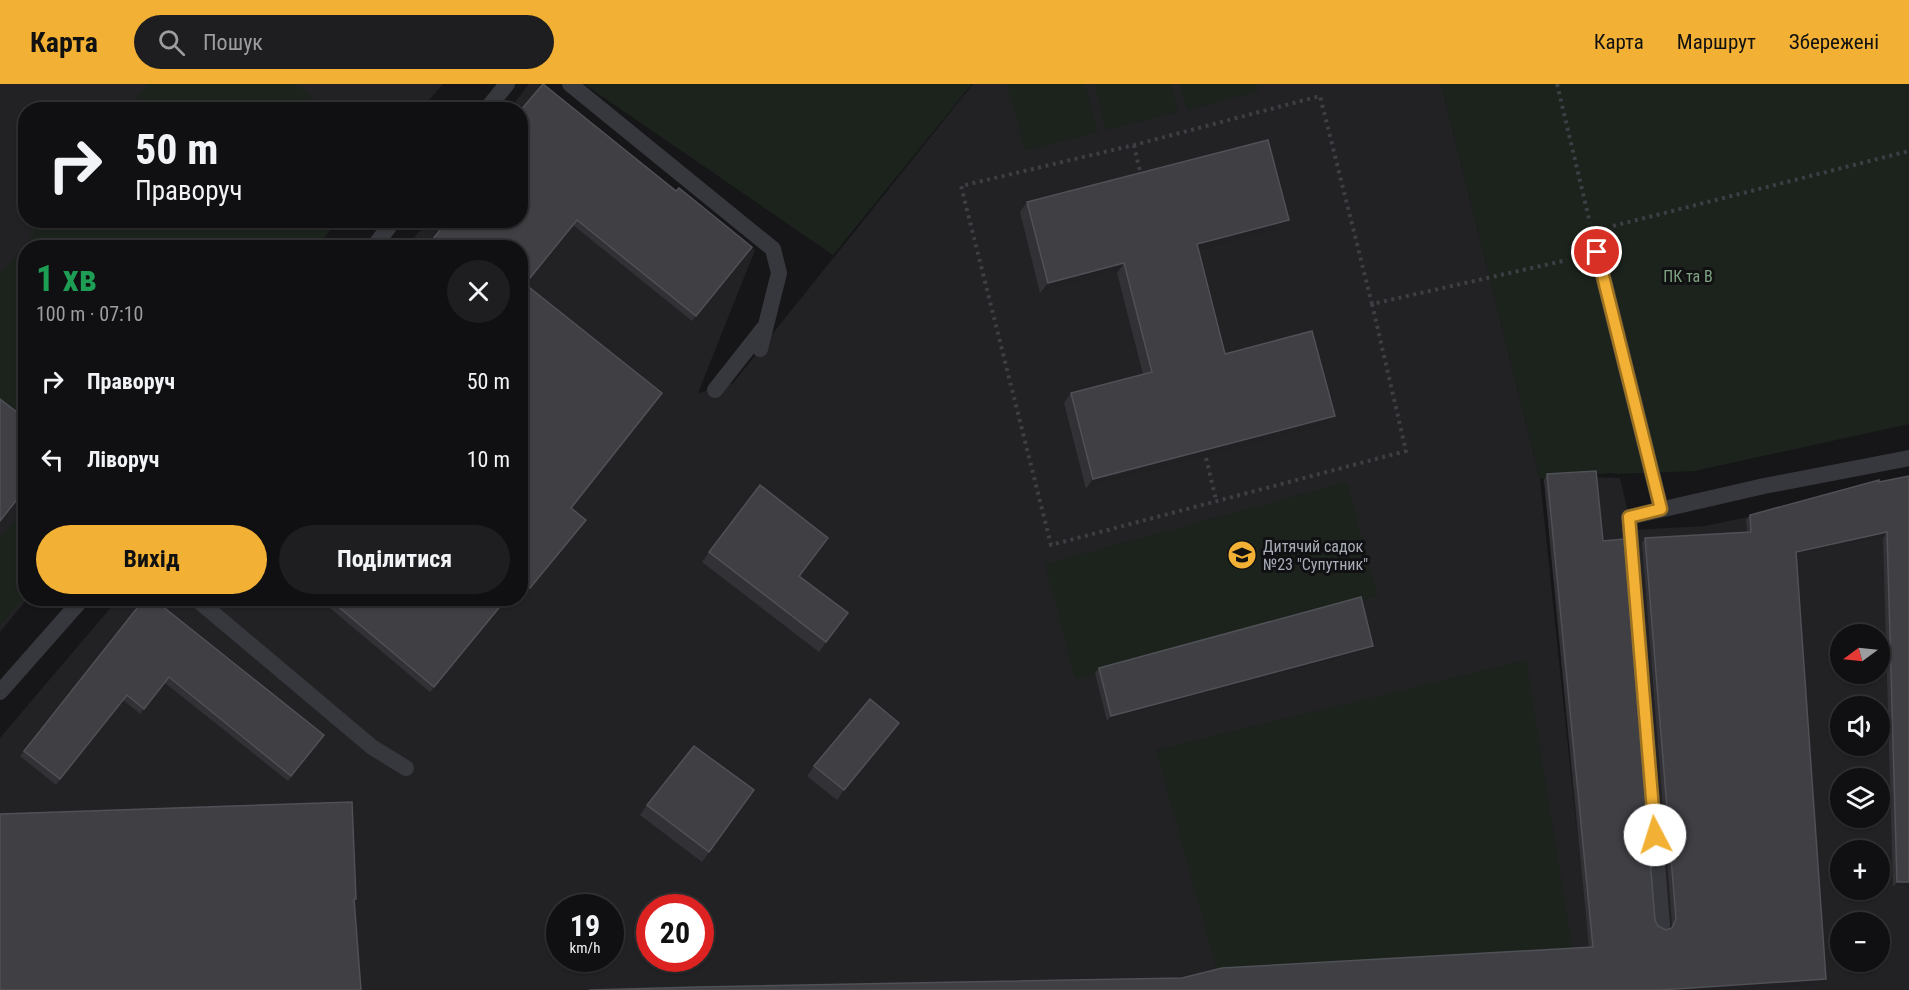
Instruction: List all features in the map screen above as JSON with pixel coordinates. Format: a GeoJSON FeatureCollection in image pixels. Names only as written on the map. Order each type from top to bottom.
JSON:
{"type":"FeatureCollection","features":[{"type":"Feature","properties":{"kind":"lane"},"geometry":{"type":"LineString","coordinates":[[492,102],[507,84]]}},
{"type":"Feature","properties":{"kind":"lane"},"geometry":{"type":"LineString","coordinates":[[570,84],[773,249],[779,273],[760,349]]}},
{"type":"Feature","properties":{"kind":"lane"},"geometry":{"type":"LineString","coordinates":[[1597,252],[1661,509]]}},
{"type":"Feature","properties":{"kind":"lane"},"geometry":{"type":"LineString","coordinates":[[715,390],[765,326]]}},
{"type":"Feature","properties":{"kind":"lane"},"geometry":{"type":"LineString","coordinates":[[1662,925],[1629,517],[1764,486],[1909,458]]}},
{"type":"Feature","properties":{"kind":"lane"},"geometry":{"type":"LineString","coordinates":[[0,692],[76,606]]}},
{"type":"Feature","properties":{"kind":"lane"},"geometry":{"type":"LineString","coordinates":[[205,606],[372,747],[406,768]]}},
{"type":"Feature","properties":{"kind":"path"},"geometry":{"type":"LineString","coordinates":[[1372,304],[1597,252],[1557,84]]}},
{"type":"Feature","properties":{"kind":"path"},"geometry":{"type":"LineString","coordinates":[[1320,96],[1372,304],[1406,451],[1051,544],[961,186],[1134,145],[1320,96]]}},
{"type":"Feature","properties":{"kind":"path"},"geometry":{"type":"LineString","coordinates":[[1134,145],[1143,180]]}},
{"type":"Feature","properties":{"kind":"path"},"geometry":{"type":"LineString","coordinates":[[1592,232],[1909,151]]}},
{"type":"Feature","properties":{"kind":"path"},"geometry":{"type":"LineString","coordinates":[[1206,458],[1216,500]]}},
{"type":"Feature","properties":{"kind":"shaded area"},"geometry":{"type":"Polygon","coordinates":[[[0,84],[443,84],[427,102],[18,102],[18,228],[253,228],[117,240],[18,240],[18,606],[21,606],[0,632],[0,84]]]}},
{"type":"Feature","properties":{"kind":"shaded area"},"geometry":{"type":"Polygon","coordinates":[[[529,84],[539,84],[755,250],[698,393],[733,383],[973,84],[1441,84],[1540,479],[1578,842],[1544,480],[1620,478],[1632,530],[1705,526],[1909,483],[1909,990],[0,990],[0,738],[112,606],[528,606],[528,240],[412,240],[422,228],[528,228],[528,102],[515,102],[529,84]]]}},
{"type":"Feature","properties":{"kind":"green space"},"geometry":{"type":"Polygon","coordinates":[[[148,84],[294,84],[318,102],[134,102],[148,84]]]}},
{"type":"Feature","properties":{"kind":"green space"},"geometry":{"type":"Polygon","coordinates":[[[584,84],[972,84],[833,255],[584,84]]]}},
{"type":"Feature","properties":{"kind":"green space"},"geometry":{"type":"Polygon","coordinates":[[[1007,84],[1085,84],[1098,132],[1025,151],[1007,84]]]}},
{"type":"Feature","properties":{"kind":"green space"},"geometry":{"type":"Polygon","coordinates":[[[1094,84],[1171,84],[1178,112],[1106,130],[1094,84]]]}},
{"type":"Feature","properties":{"kind":"green space"},"geometry":{"type":"Polygon","coordinates":[[[1180,84],[1257,84],[1259,91],[1187,110],[1180,84]]]}},
{"type":"Feature","properties":{"kind":"green space","name":"ПК та В"},"geometry":{"type":"Polygon","coordinates":[[[1441,84],[1909,84],[1909,424],[1694,471],[1612,473],[1540,479],[1441,84]]]}},
{"type":"Feature","properties":{"kind":"green space"},"geometry":{"type":"Polygon","coordinates":[[[38,228],[332,228],[322,240],[28,240],[38,228]]]}},
{"type":"Feature","properties":{"kind":"green space"},"geometry":{"type":"Polygon","coordinates":[[[18,253],[18,427],[0,414],[0,276],[18,253]]]}},
{"type":"Feature","properties":{"kind":"green space"},"geometry":{"type":"Polygon","coordinates":[[[1347,482],[1378,596],[1075,679],[1045,564],[1347,482]]]}},
{"type":"Feature","properties":{"kind":"green space"},"geometry":{"type":"Polygon","coordinates":[[[18,516],[18,604],[0,626],[0,540],[18,516]]]}},
{"type":"Feature","properties":{"kind":"green space"},"geometry":{"type":"Polygon","coordinates":[[[1526,660],[1573,953],[1218,974],[1156,750],[1526,660]]]}},
{"type":"Feature","properties":{"kind":"building"},"geometry":{"type":"Polygon","coordinates":[[[543,84],[676,191],[679,188],[752,247],[696,316],[577,220],[528,280],[528,240],[432,240],[442,228],[528,228],[528,102],[543,84]]]}},
{"type":"Feature","properties":{"kind":"building"},"geometry":{"type":"Polygon","coordinates":[[[1268,140],[1289,220],[1197,244],[1225,354],[1312,331],[1335,416],[1093,479],[1071,393],[1152,372],[1124,263],[1048,283],[1027,202],[1268,140]]]}},
{"type":"Feature","properties":{"kind":"building"},"geometry":{"type":"Polygon","coordinates":[[[528,286],[662,393],[571,508],[586,520],[530,588],[528,586],[528,286]]]}},
{"type":"Feature","properties":{"kind":"building"},"geometry":{"type":"Polygon","coordinates":[[[0,399],[18,413],[18,498],[0,521],[0,399]]]}},
{"type":"Feature","properties":{"kind":"building"},"geometry":{"type":"Polygon","coordinates":[[[1596,471],[1603,541],[1624,539],[1655,920],[1658,926],[1666,930],[1672,928],[1676,919],[1645,538],[1751,532],[1750,515],[1879,480],[1879,482],[1909,476],[1909,882],[1897,882],[1887,532],[1796,552],[1826,979],[1661,990],[589,990],[1182,978],[1222,968],[1593,947],[1547,474],[1596,471]]]}},
{"type":"Feature","properties":{"kind":"building"},"geometry":{"type":"Polygon","coordinates":[[[760,485],[828,538],[799,576],[848,613],[826,642],[709,552],[760,485]]]}},
{"type":"Feature","properties":{"kind":"building"},"geometry":{"type":"Polygon","coordinates":[[[1361,597],[1373,646],[1111,716],[1099,668],[1361,597]]]}},
{"type":"Feature","properties":{"kind":"building"},"geometry":{"type":"Polygon","coordinates":[[[139,606],[162,606],[324,735],[291,776],[169,677],[144,709],[127,695],[60,779],[24,751],[139,606]]]}},
{"type":"Feature","properties":{"kind":"building"},"geometry":{"type":"Polygon","coordinates":[[[338,606],[500,606],[434,687],[338,606]]]}},
{"type":"Feature","properties":{"kind":"building"},"geometry":{"type":"Polygon","coordinates":[[[870,699],[899,723],[844,790],[814,766],[870,699]]]}},
{"type":"Feature","properties":{"kind":"building"},"geometry":{"type":"Polygon","coordinates":[[[694,746],[754,790],[709,852],[647,805],[694,746]]]}},
{"type":"Feature","properties":{"kind":"building"},"geometry":{"type":"Polygon","coordinates":[[[352,802],[356,899],[354,899],[361,990],[0,990],[0,814],[352,802]]]}},
{"type":"Feature","properties":{"kind":"place","name":"Дитячий садок №23 \"Супутник\""},"geometry":{"type":"Point","coordinates":[1242,555]}},
{"type":"Feature","properties":{"kind":"route"},"geometry":{"type":"LineString","coordinates":[[1597,252],[1661,509],[1629,517],[1655,835]]}}]}
